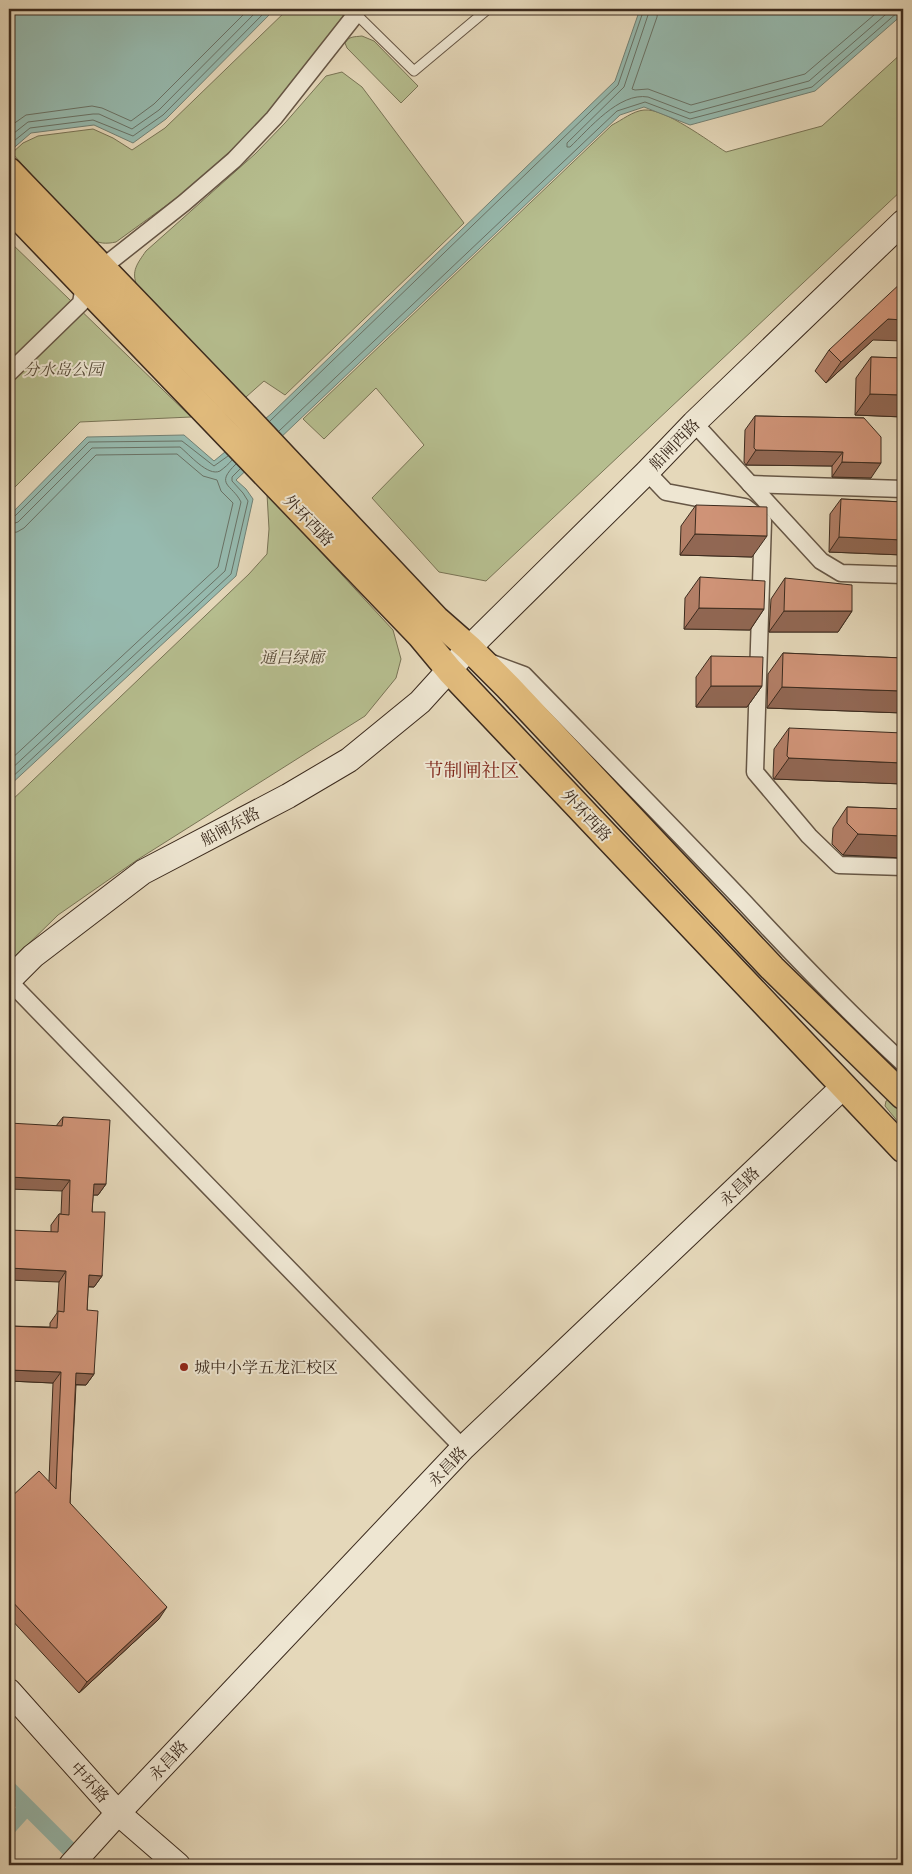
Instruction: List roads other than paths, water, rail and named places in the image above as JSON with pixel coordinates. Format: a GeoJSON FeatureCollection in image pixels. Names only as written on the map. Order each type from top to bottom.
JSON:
{"type":"FeatureCollection","features":[{"type":"Feature","properties":{"kind":"main road"},"geometry":{"type":"LineString","coordinates":[[9,171],[23,210],[84,286],[223,431],[280,471]]}},
{"type":"Feature","properties":{"kind":"main road"},"geometry":{"type":"LineString","coordinates":[[23,210],[103,267],[242,413],[280,471]]}},
{"type":"Feature","properties":{"kind":"main road","name":"外环西路"},"geometry":{"type":"LineString","coordinates":[[280,471],[474,653],[772,968],[903,1096]]}},
{"type":"Feature","properties":{"kind":"main road","name":"外环西路"},"geometry":{"type":"LineString","coordinates":[[280,471],[450,671],[903,1149]]}},
{"type":"Feature","properties":{"kind":"street"},"geometry":{"type":"LineString","coordinates":[[9,373],[81,303],[84,286],[103,267],[184,204],[234,160],[274,118],[356,14]]}},
{"type":"Feature","properties":{"kind":"street","name":"船闸西路"},"geometry":{"type":"LineString","coordinates":[[450,671],[474,653],[694,423],[903,222]]}},
{"type":"Feature","properties":{"kind":"street"},"geometry":{"type":"LineString","coordinates":[[694,423],[821,561],[841,573],[903,575]]}},
{"type":"Feature","properties":{"kind":"street"},"geometry":{"type":"LineString","coordinates":[[647,472],[666,492],[745,507],[763,520],[755,772],[810,836],[839,865],[903,867]]}},
{"type":"Feature","properties":{"kind":"street"},"geometry":{"type":"LineString","coordinates":[[750,484],[903,490]]}},
{"type":"Feature","properties":{"kind":"street"},"geometry":{"type":"LineString","coordinates":[[474,653],[524,675],[790,953],[903,1063]]}},
{"type":"Feature","properties":{"kind":"street","name":"船闸东路"},"geometry":{"type":"LineString","coordinates":[[9,980],[33,956],[143,872],[288,796],[349,760],[420,702],[450,671]]}},
{"type":"Feature","properties":{"kind":"street"},"geometry":{"type":"LineString","coordinates":[[9,980],[463,1448]]}},
{"type":"Feature","properties":{"kind":"street","name":"永昌路"},"geometry":{"type":"LineString","coordinates":[[71,1865],[463,1448],[843,1087]]}},
{"type":"Feature","properties":{"kind":"street","name":"中环路"},"geometry":{"type":"LineString","coordinates":[[9,1691],[118,1813],[178,1865]]}},
{"type":"Feature","properties":{"kind":"lane"},"geometry":{"type":"LineString","coordinates":[[356,14],[414,72],[488,9]]}},
{"type":"Feature","properties":{"kind":"water"},"geometry":{"type":"Polygon","coordinates":[[[9,9],[275,9],[166,119],[133,143],[94,125],[31,133],[9,152],[9,9]]]}},
{"type":"Feature","properties":{"kind":"water"},"geometry":{"type":"Polygon","coordinates":[[[640,9],[903,9],[903,14],[815,91],[690,125],[644,107],[620,115],[236,480],[253,499],[236,576],[9,786],[9,516],[87,437],[184,435],[214,461],[271,414],[615,81],[640,9]]]}},
{"type":"Feature","properties":{"kind":"waterway"},"geometry":{"type":"LineString","coordinates":[[9,1789],[85,1865]]}},
{"type":"Feature","properties":{"kind":"waterway"},"geometry":{"type":"LineString","coordinates":[[9,1827],[26,1808]]}},
{"type":"Feature","properties":{"kind":"place","name":"城中小学五龙汇校区"},"geometry":{"type":"Point","coordinates":[184,1367]}},
{"type":"Feature","properties":{"kind":"district","name":"节制闸社区"},"geometry":{"type":"Point","coordinates":[472,770]}},
{"type":"Feature","properties":{"kind":"park label","name":"分水岛公园"},"geometry":{"type":"Point","coordinates":[63,369]}},
{"type":"Feature","properties":{"kind":"park label","name":"通吕绿廊"},"geometry":{"type":"Point","coordinates":[292,657]}}]}
